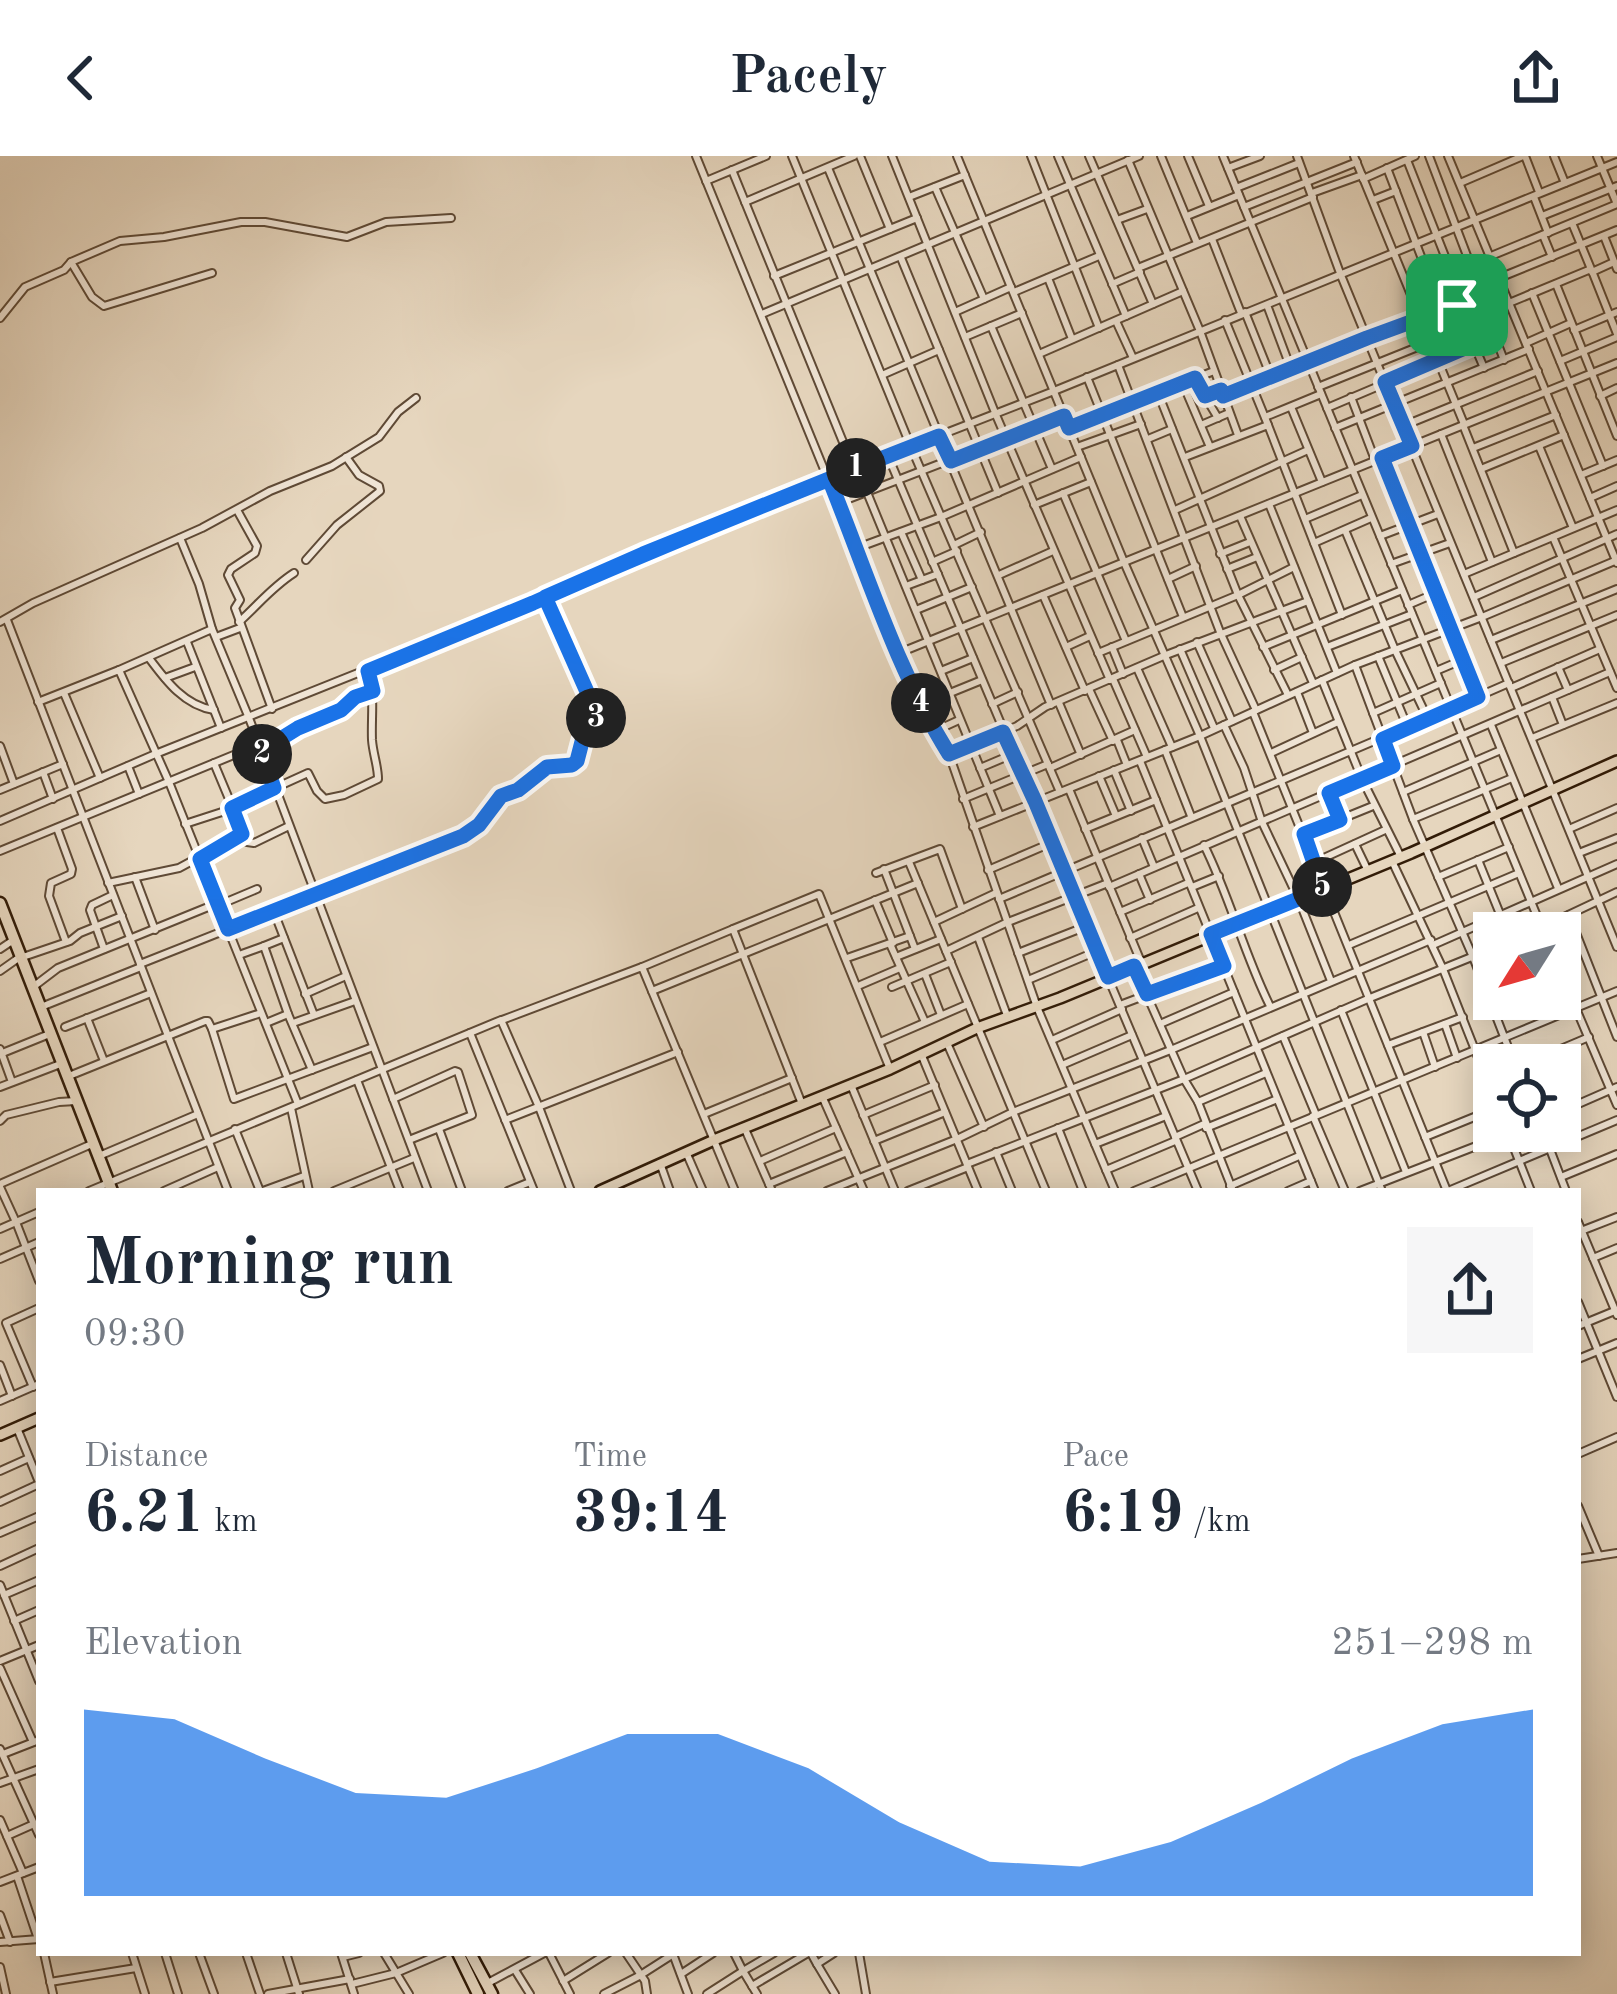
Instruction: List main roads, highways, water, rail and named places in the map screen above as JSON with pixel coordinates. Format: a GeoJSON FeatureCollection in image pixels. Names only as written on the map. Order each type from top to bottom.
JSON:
{"type":"FeatureCollection","features":[{"type":"Feature","properties":{"kind":"highway"},"geometry":{"type":"LineString","coordinates":[[0,903],[111,1187]]}},
{"type":"Feature","properties":{"kind":"highway"},"geometry":{"type":"LineString","coordinates":[[460,1956],[480,1991]]}},
{"type":"Feature","properties":{"kind":"highway"},"geometry":{"type":"LineString","coordinates":[[474,1956],[480,1991]]}},
{"type":"Feature","properties":{"kind":"main road"},"geometry":{"type":"LineString","coordinates":[[606,1188],[977,1028],[1425,847],[1617,761]]}},
{"type":"Feature","properties":{"kind":"main road"},"geometry":{"type":"LineString","coordinates":[[0,1435],[36,1419]]}}]}
